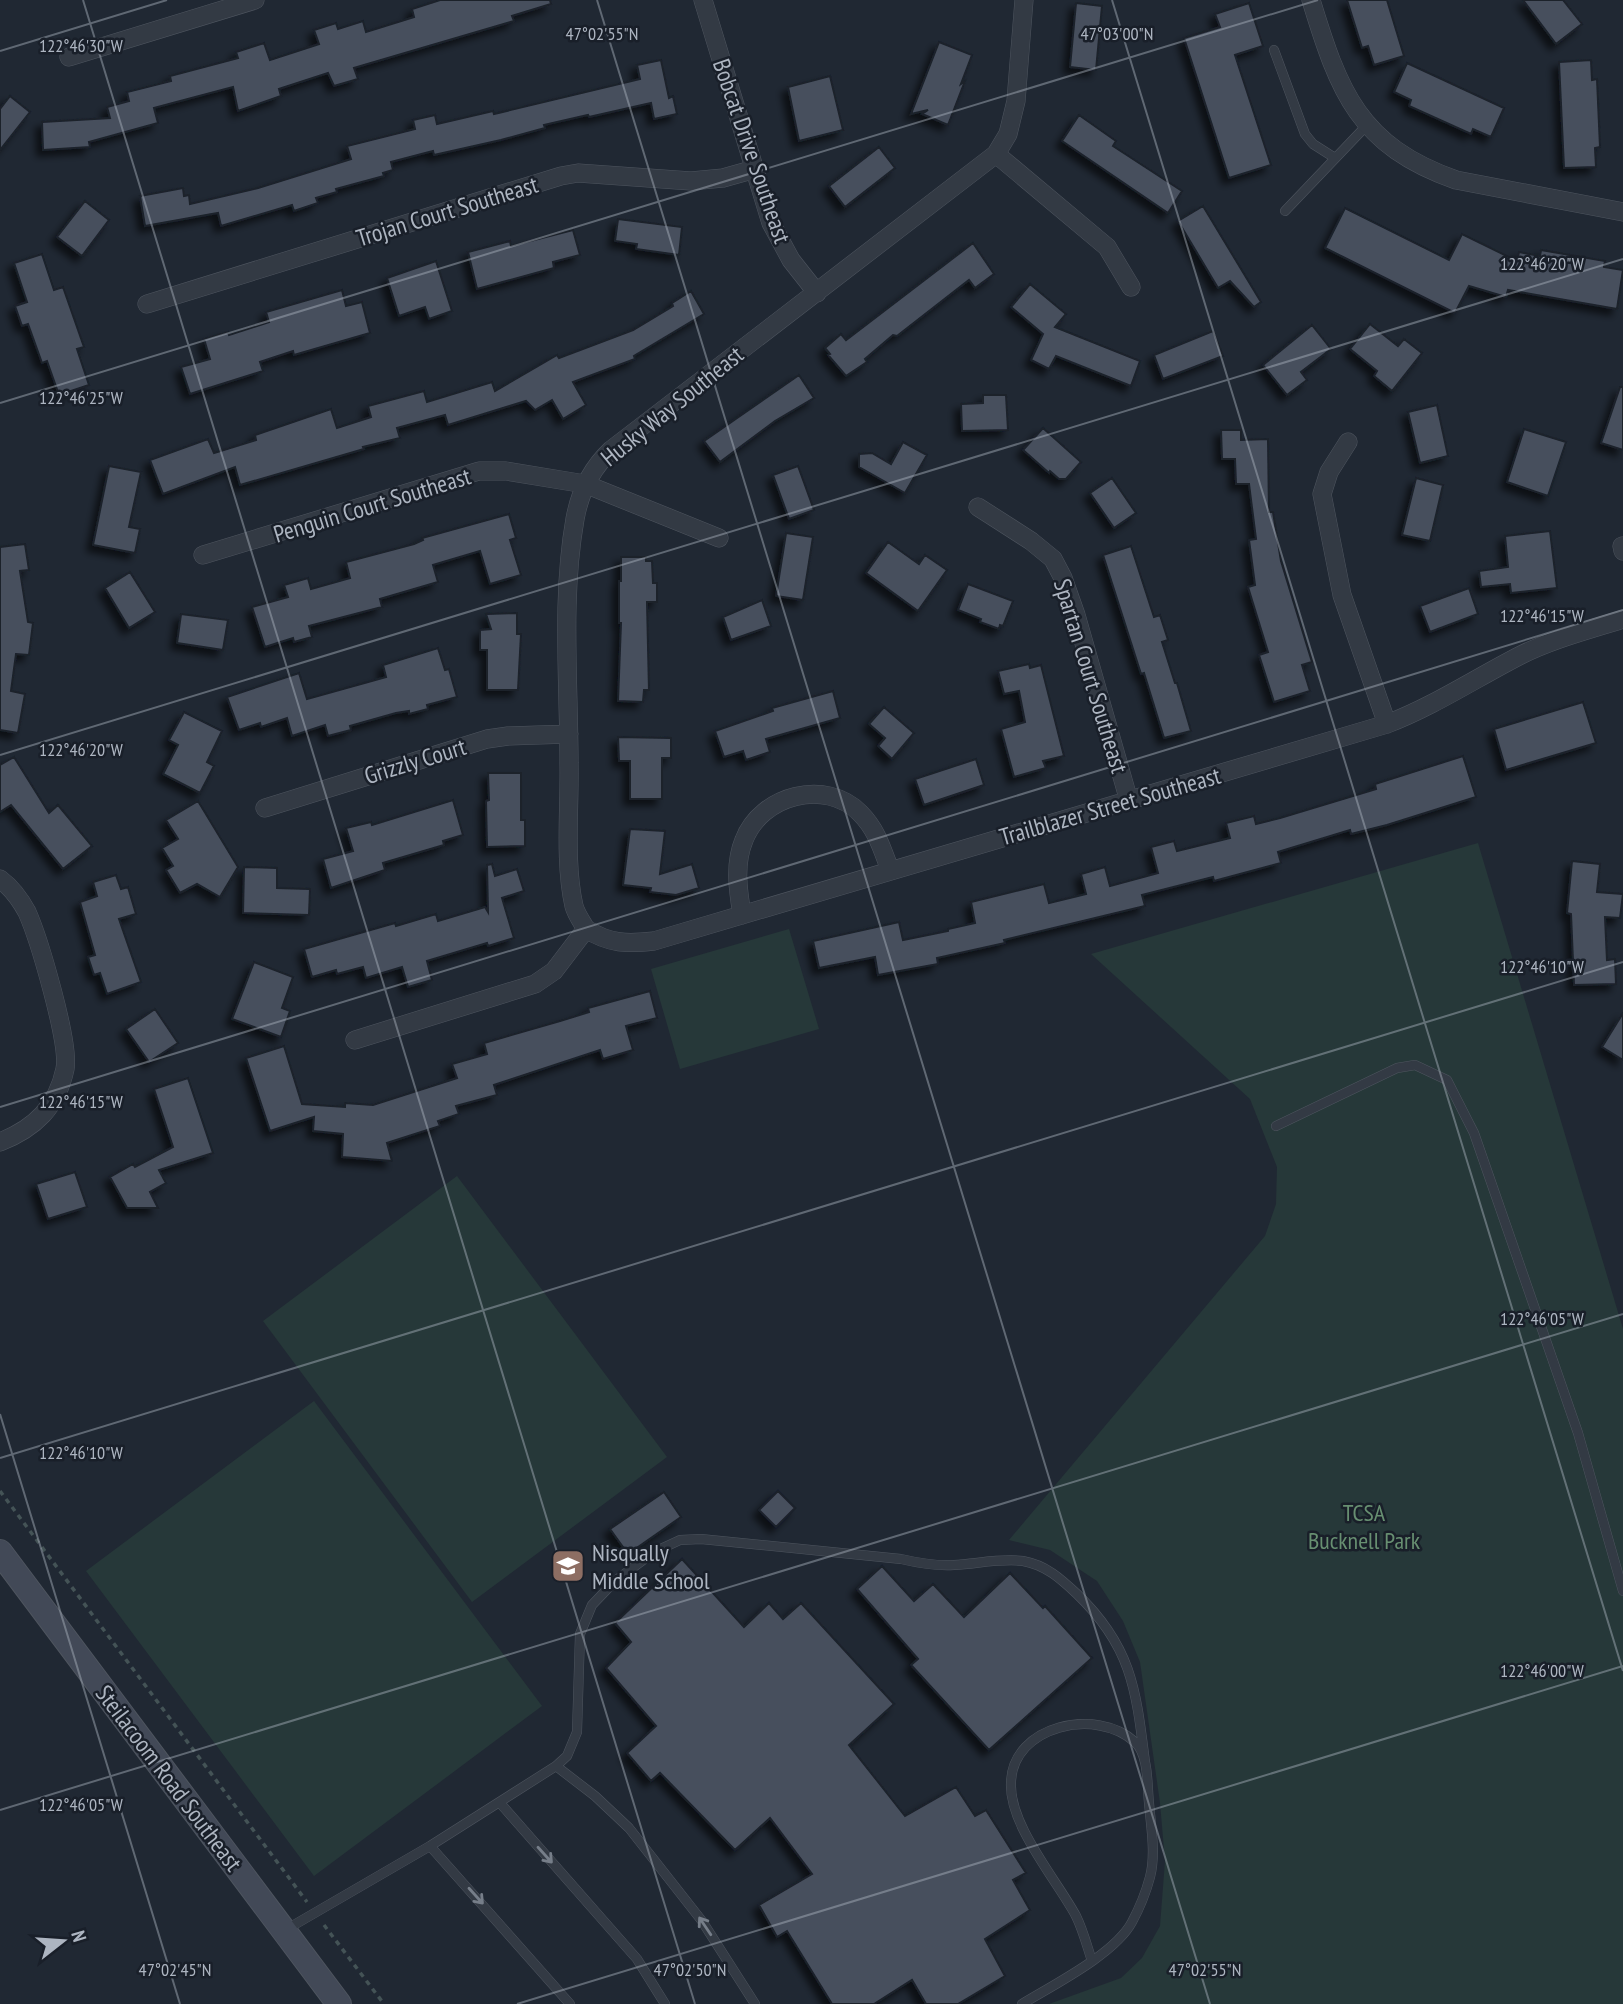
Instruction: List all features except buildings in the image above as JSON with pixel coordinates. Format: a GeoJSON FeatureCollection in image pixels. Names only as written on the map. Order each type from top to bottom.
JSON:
{"type":"FeatureCollection","features":[{"type":"Feature","properties":{"kind":"street"},"geometry":{"type":"LineString","coordinates":[[69,57],[255,0]]}},
{"type":"Feature","properties":{"kind":"street","name":"Bobcat Drive Southeast"},"geometry":{"type":"LineString","coordinates":[[703,0],[780,242],[817,293]]}},
{"type":"Feature","properties":{"kind":"street","name":"Husky Way Southeast"},"geometry":{"type":"LineString","coordinates":[[586,929],[575,908],[570,864],[569,734],[569,567],[575,517],[585,484],[596,465],[611,450],[996,153],[1008,134],[1016,101],[1024,0]]}},
{"type":"Feature","properties":{"kind":"street"},"geometry":{"type":"LineString","coordinates":[[1311,0],[1335,73],[1344,91],[1382,139],[1414,163],[1456,180],[1623,212]]}},
{"type":"Feature","properties":{"kind":"street"},"geometry":{"type":"LineString","coordinates":[[996,153],[1107,247],[1131,287]]}},
{"type":"Feature","properties":{"kind":"street","name":"Trojan Court Southeast"},"geometry":{"type":"LineString","coordinates":[[146,304],[561,176],[578,173],[691,180],[723,178],[755,169]]}},
{"type":"Feature","properties":{"kind":"street"},"geometry":{"type":"LineString","coordinates":[[1348,442],[1329,472],[1321,494],[1342,595],[1387,724]]}},
{"type":"Feature","properties":{"kind":"street","name":"Penguin Court Southeast"},"geometry":{"type":"LineString","coordinates":[[203,555],[479,471],[506,471],[585,484],[719,538]]}},
{"type":"Feature","properties":{"kind":"street","name":"Spartan Court Southeast"},"geometry":{"type":"LineString","coordinates":[[978,508],[1031,541],[1053,559],[1063,578],[1129,801]]}},
{"type":"Feature","properties":{"kind":"street","name":"Trailblazer Street Southeast"},"geometry":{"type":"LineString","coordinates":[[586,929],[602,939],[628,944],[654,941],[1129,801],[1387,724],[1435,703],[1523,654],[1623,620]]}},
{"type":"Feature","properties":{"kind":"street","name":"Grizzly Court"},"geometry":{"type":"LineString","coordinates":[[265,808],[487,739],[569,734]]}},
{"type":"Feature","properties":{"kind":"street"},"geometry":{"type":"LineString","coordinates":[[742,915],[737,869],[743,841],[752,824],[773,804],[787,799],[819,793],[838,798],[859,811],[878,835],[890,870]]}},
{"type":"Feature","properties":{"kind":"street"},"geometry":{"type":"LineString","coordinates":[[0,879],[16,894],[28,914],[63,1037],[65,1068],[54,1099],[43,1117],[16,1136],[0,1142]]}},
{"type":"Feature","properties":{"kind":"street"},"geometry":{"type":"LineString","coordinates":[[355,1040],[535,984],[554,971],[586,929]]}},
{"type":"Feature","properties":{"kind":"street","name":"Steilacoom Road Southeast"},"geometry":{"type":"LineString","coordinates":[[0,1552],[339,2004]]}},
{"type":"Feature","properties":{"kind":"lane"},"geometry":{"type":"LineString","coordinates":[[1274,50],[1305,134],[1314,144],[1335,158]]}},
{"type":"Feature","properties":{"kind":"lane"},"geometry":{"type":"LineString","coordinates":[[1285,211],[1368,124]]}},
{"type":"Feature","properties":{"kind":"lane"},"geometry":{"type":"LineString","coordinates":[[1276,1126],[1397,1068],[1415,1065],[1447,1080],[1474,1133],[1493,1184],[1578,1433],[1623,1591]]}},
{"type":"Feature","properties":{"kind":"lane"},"geometry":{"type":"LineString","coordinates":[[284,1931],[500,1803],[567,1756],[577,1732],[580,1634],[592,1605],[615,1581],[654,1552],[680,1540],[701,1539],[901,1559],[925,1564],[1023,1561],[1049,1569],[1096,1612],[1125,1659],[1134,1687],[1153,1840],[1150,1876],[1132,1923],[1118,1940],[1091,1961],[1022,2004]]}},
{"type":"Feature","properties":{"kind":"lane"},"geometry":{"type":"LineString","coordinates":[[1091,1961],[1076,1916],[1031,1843],[1013,1805],[1010,1782],[1017,1759],[1030,1742],[1053,1729],[1081,1724],[1118,1730],[1137,1744],[1144,1762]]}},
{"type":"Feature","properties":{"kind":"lane"},"geometry":{"type":"LineString","coordinates":[[556,1766],[595,1796],[629,1828],[702,1921],[755,2004]]}},
{"type":"Feature","properties":{"kind":"lane"},"geometry":{"type":"LineString","coordinates":[[500,1803],[636,1959],[665,2004]]}},
{"type":"Feature","properties":{"kind":"lane"},"geometry":{"type":"LineString","coordinates":[[430,1846],[570,2004]]}},
{"type":"Feature","properties":{"kind":"path"},"geometry":{"type":"LineString","coordinates":[[0,1491],[384,2004]]}},
{"type":"Feature","properties":{"kind":"green space","name":"TCSA Bucknell Park"},"geometry":{"type":"Polygon","coordinates":[[[1478,843],[1623,1329],[1623,2004],[1049,2004],[1121,1978],[1142,1958],[1160,1926],[1165,1861],[1160,1803],[1140,1662],[1123,1621],[1097,1581],[1050,1550],[1009,1540],[1265,1236],[1276,1204],[1277,1167],[1250,1099],[1091,954],[1478,843]]]}},
{"type":"Feature","properties":{"kind":"green space"},"geometry":{"type":"Polygon","coordinates":[[[789,929],[819,1029],[680,1069],[651,969],[789,929]]]}},
{"type":"Feature","properties":{"kind":"green space"},"geometry":{"type":"Polygon","coordinates":[[[457,1176],[667,1457],[472,1602],[263,1321],[457,1176]]]}},
{"type":"Feature","properties":{"kind":"green space"},"geometry":{"type":"Polygon","coordinates":[[[314,1401],[542,1706],[314,1876],[86,1571],[314,1401]]]}},
{"type":"Feature","properties":{"kind":"place","name":"Nisqually Middle School"},"geometry":{"type":"Point","coordinates":[568,1566]}}]}
